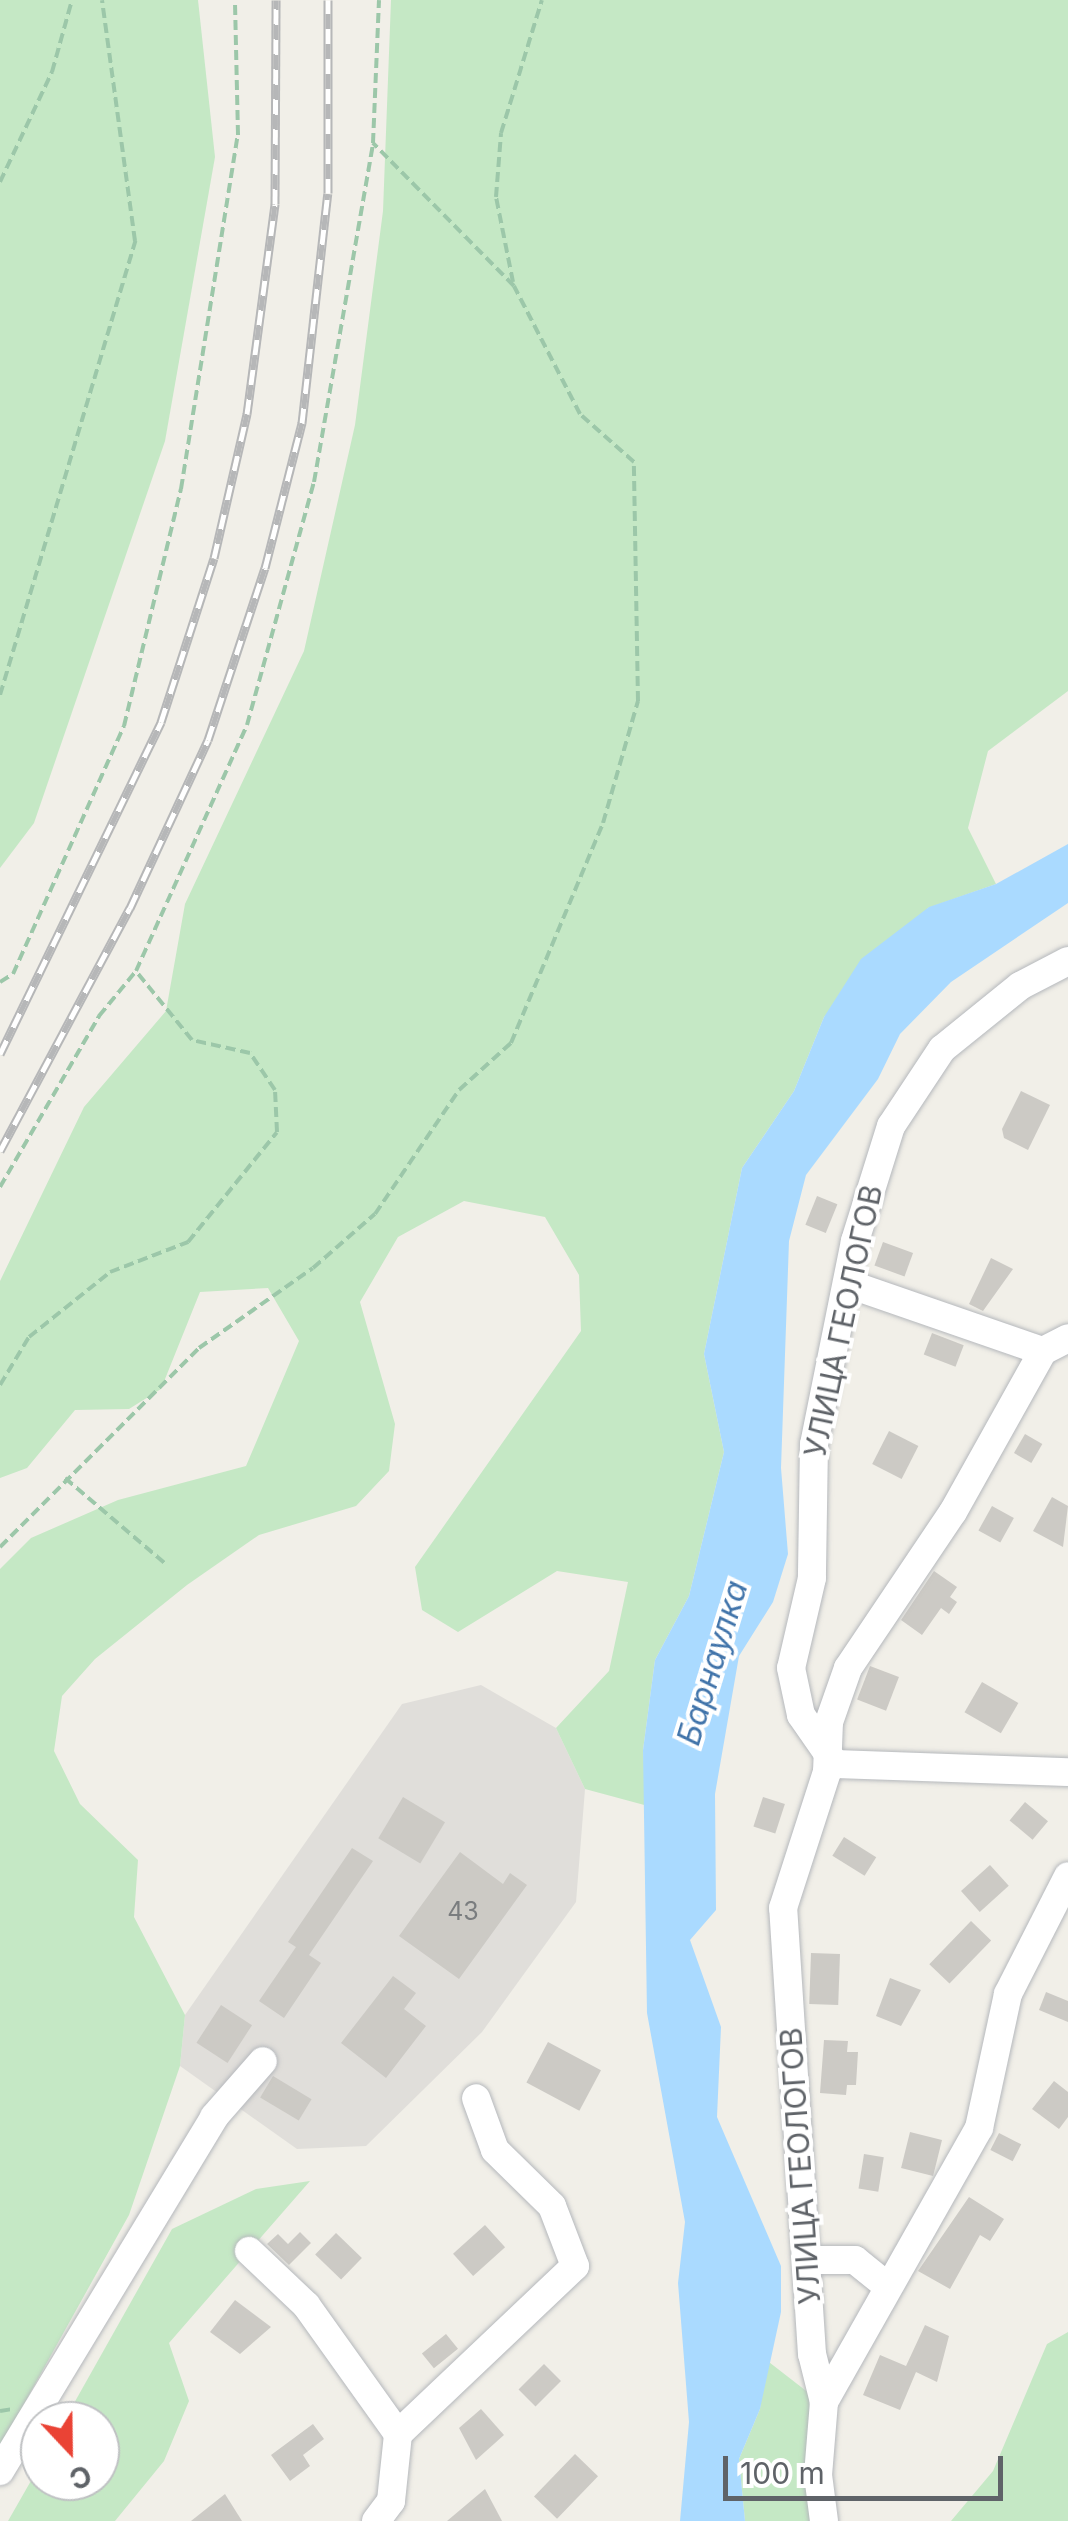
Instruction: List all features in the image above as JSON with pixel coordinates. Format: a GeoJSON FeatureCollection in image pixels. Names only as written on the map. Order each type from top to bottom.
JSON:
{"type":"FeatureCollection","features":[{"type":"Feature","properties":{"kind":"street","name":"УЛИЦА ГЕОЛОГОВ"},"geometry":{"type":"LineString","coordinates":[[826,1755],[801,1714],[790,1668],[812,1578],[814,1444],[869,1188],[920,1078],[966,1026],[1068,961]]}},
{"type":"Feature","properties":{"kind":"street"},"geometry":{"type":"LineString","coordinates":[[849,1284],[1056,1344]]}},
{"type":"Feature","properties":{"kind":"street","name":"УЛИЦА ГЕОЛОГОВ"},"geometry":{"type":"LineString","coordinates":[[824,2521],[818,2475],[824,2402],[812,2354],[783,1908],[848,1668],[953,1512],[1056,1344]]}},
{"type":"Feature","properties":{"kind":"street"},"geometry":{"type":"LineString","coordinates":[[826,1755],[848,1767],[1068,1772]]}},
{"type":"Feature","properties":{"kind":"street","name":"УЛИЦА ГЕОЛОГОВ"},"geometry":{"type":"LineString","coordinates":[[824,2402],[886,2285],[946,2196],[978,2128],[1008,1994],[1068,1876]]}},
{"type":"Feature","properties":{"kind":"street"},"geometry":{"type":"LineString","coordinates":[[0,2471],[214,2117],[263,2060]]}},
{"type":"Feature","properties":{"kind":"street"},"geometry":{"type":"LineString","coordinates":[[376,2521],[391,2501],[398,2434],[575,2266],[552,2206],[494,2150],[476,2098]]}},
{"type":"Feature","properties":{"kind":"street"},"geometry":{"type":"LineString","coordinates":[[249,2251],[306,2305],[398,2434]]}},
{"type":"Feature","properties":{"kind":"street"},"geometry":{"type":"LineString","coordinates":[[808,2260],[855,2260],[886,2285]]}},
{"type":"Feature","properties":{"kind":"path"},"geometry":{"type":"LineString","coordinates":[[0,182],[52,72],[72,0]]}},
{"type":"Feature","properties":{"kind":"path"},"geometry":{"type":"LineString","coordinates":[[0,695],[136,241],[102,0]]}},
{"type":"Feature","properties":{"kind":"path"},"geometry":{"type":"LineString","coordinates":[[0,982],[13,974],[124,726],[173,526],[238,135],[236,0]]}},
{"type":"Feature","properties":{"kind":"path"},"geometry":{"type":"LineString","coordinates":[[0,1187],[100,1016],[136,972],[247,725],[314,482],[373,144],[379,0]]}},
{"type":"Feature","properties":{"kind":"path"},"geometry":{"type":"LineString","coordinates":[[0,1547],[198,1348],[313,1268],[375,1214],[459,1090],[511,1043],[603,823],[638,701],[634,462],[580,414],[514,286],[496,197],[502,133],[542,0]]}},
{"type":"Feature","properties":{"kind":"path"},"geometry":{"type":"LineString","coordinates":[[373,144],[514,286]]}},
{"type":"Feature","properties":{"kind":"path"},"geometry":{"type":"LineString","coordinates":[[0,1385],[29,1336],[110,1272],[188,1242],[278,1132],[275,1090],[250,1053],[192,1040],[136,972]]}},
{"type":"Feature","properties":{"kind":"path"},"geometry":{"type":"LineString","coordinates":[[65,1478],[167,1565]]}},
{"type":"Feature","properties":{"kind":"shaded area"},"geometry":{"type":"Polygon","coordinates":[[[481,1685],[556,1728],[585,1789],[576,1902],[482,2032],[366,2146],[297,2149],[180,2066],[185,2015],[402,1704],[481,1685]]]}},
{"type":"Feature","properties":{"kind":"green space"},"geometry":{"type":"Polygon","coordinates":[[[0,0],[198,0],[215,157],[165,441],[34,823],[0,868],[0,0]]]}},
{"type":"Feature","properties":{"kind":"green space"},"geometry":{"type":"Polygon","coordinates":[[[391,0],[1068,0],[1068,691],[988,751],[968,828],[996,884],[928,908],[824,1017],[794,1091],[742,1168],[704,1354],[724,1452],[689,1596],[655,1660],[643,1750],[648,1806],[585,1789],[556,1728],[609,1671],[628,1582],[557,1571],[458,1632],[422,1610],[415,1567],[581,1331],[579,1275],[545,1217],[464,1201],[398,1237],[360,1302],[395,1424],[389,1471],[356,1506],[259,1535],[187,1585],[95,1659],[62,1696],[54,1751],[80,1804],[138,1860],[134,1917],[185,2015],[180,2066],[129,2215],[26,2401],[20,2401],[20,2411],[0,2447],[0,1569],[31,1538],[118,1500],[246,1466],[299,1341],[268,1288],[200,1292],[161,1389],[129,1409],[75,1410],[27,1468],[0,1478],[0,1281],[84,1107],[166,1011],[185,904],[304,651],[355,425],[383,211],[391,0]]]}},
{"type":"Feature","properties":{"kind":"green space"},"geometry":{"type":"Polygon","coordinates":[[[310,2181],[169,2343],[189,2401],[164,2461],[115,2521],[8,2521],[20,2500],[120,2501],[120,2401],[75,2401],[172,2229],[256,2189],[310,2181]]]}},
{"type":"Feature","properties":{"kind":"green space"},"geometry":{"type":"Polygon","coordinates":[[[1068,2332],[1068,2521],[951,2521],[993,2471],[1047,2344],[1068,2332]]]}},
{"type":"Feature","properties":{"kind":"green space"},"geometry":{"type":"Polygon","coordinates":[[[765,2359],[814,2397],[810,2521],[745,2521],[739,2459],[760,2409],[765,2359]]]}},
{"type":"Feature","properties":{"kind":"water","name":"Барнаулка"},"geometry":{"type":"Polygon","coordinates":[[[1068,844],[1068,903],[951,982],[900,1034],[878,1079],[806,1175],[789,1241],[781,1468],[788,1554],[773,1602],[739,1656],[715,1794],[716,1910],[690,1940],[721,2027],[717,2117],[781,2266],[781,2312],[760,2409],[739,2459],[745,2521],[680,2521],[689,2422],[678,2283],[685,2222],[647,2013],[643,1750],[655,1660],[689,1596],[724,1452],[704,1354],[742,1168],[794,1091],[824,1017],[861,959],[929,907],[996,884],[1068,844]]]}},
{"type":"Feature","properties":{"kind":"building"},"geometry":{"type":"Polygon","coordinates":[[[1021,1091],[1050,1105],[1028,1150],[1004,1138],[1002,1129],[1021,1091]]]}},
{"type":"Feature","properties":{"kind":"building"},"geometry":{"type":"Polygon","coordinates":[[[817,1196],[837,1204],[826,1233],[805,1225],[817,1196]]]}},
{"type":"Feature","properties":{"kind":"building"},"geometry":{"type":"Polygon","coordinates":[[[883,1242],[913,1253],[905,1276],[874,1265],[883,1242]]]}},
{"type":"Feature","properties":{"kind":"building"},"geometry":{"type":"Polygon","coordinates":[[[991,1258],[1013,1269],[983,1311],[969,1304],[991,1258]]]}},
{"type":"Feature","properties":{"kind":"building"},"geometry":{"type":"Polygon","coordinates":[[[932,1333],[964,1345],[955,1367],[924,1354],[932,1333]]]}},
{"type":"Feature","properties":{"kind":"building"},"geometry":{"type":"Polygon","coordinates":[[[889,1431],[918,1446],[902,1479],[872,1464],[889,1431]]]}},
{"type":"Feature","properties":{"kind":"building"},"geometry":{"type":"Polygon","coordinates":[[[1025,1434],[1042,1444],[1031,1463],[1014,1453],[1025,1434]]]}},
{"type":"Feature","properties":{"kind":"building"},"geometry":{"type":"Polygon","coordinates":[[[1052,1497],[1068,1506],[1063,1547],[1033,1531],[1052,1497]]]}},
{"type":"Feature","properties":{"kind":"building"},"geometry":{"type":"Polygon","coordinates":[[[992,1506],[1014,1518],[1000,1543],[978,1530],[992,1506]]]}},
{"type":"Feature","properties":{"kind":"building"},"geometry":{"type":"Polygon","coordinates":[[[934,1571],[957,1587],[950,1597],[957,1602],[949,1614],[941,1608],[922,1635],[901,1620],[934,1571]]]}},
{"type":"Feature","properties":{"kind":"building"},"geometry":{"type":"Polygon","coordinates":[[[870,1666],[899,1677],[886,1711],[857,1700],[870,1666]]]}},
{"type":"Feature","properties":{"kind":"building"},"geometry":{"type":"Polygon","coordinates":[[[982,1682],[1018,1703],[1001,1733],[964,1712],[982,1682]]]}},
{"type":"Feature","properties":{"kind":"building"},"geometry":{"type":"Polygon","coordinates":[[[403,1797],[445,1822],[420,1863],[378,1838],[403,1797]]]}},
{"type":"Feature","properties":{"kind":"building"},"geometry":{"type":"Polygon","coordinates":[[[763,1797],[785,1804],[775,1834],[753,1826],[763,1797]]]}},
{"type":"Feature","properties":{"kind":"building"},"geometry":{"type":"Polygon","coordinates":[[[1025,1802],[1048,1821],[1033,1840],[1010,1820],[1025,1802]]]}},
{"type":"Feature","properties":{"kind":"building"},"geometry":{"type":"Polygon","coordinates":[[[844,1837],[876,1857],[865,1876],[832,1856],[844,1837]]]}},
{"type":"Feature","properties":{"kind":"building"},"geometry":{"type":"Polygon","coordinates":[[[352,1848],[373,1861],[309,1955],[321,1963],[284,2018],[259,2001],[296,1947],[288,1942],[352,1848]]]}},
{"type":"Feature","properties":{"kind":"building"},"geometry":{"type":"Polygon","coordinates":[[[460,1852],[503,1884],[510,1873],[527,1885],[459,1979],[399,1936],[460,1852]]]}},
{"type":"Feature","properties":{"kind":"building"},"geometry":{"type":"Polygon","coordinates":[[[990,1865],[1009,1886],[980,1912],[961,1891],[990,1865]]]}},
{"type":"Feature","properties":{"kind":"building"},"geometry":{"type":"Polygon","coordinates":[[[971,1921],[991,1940],[949,1984],[929,1964],[971,1921]]]}},
{"type":"Feature","properties":{"kind":"building"},"geometry":{"type":"Polygon","coordinates":[[[811,1953],[840,1954],[838,2005],[809,2004],[811,1953]]]}},
{"type":"Feature","properties":{"kind":"building"},"geometry":{"type":"Polygon","coordinates":[[[393,1976],[416,1993],[404,2009],[426,2026],[386,2078],[341,2043],[393,1976]]]}},
{"type":"Feature","properties":{"kind":"building"},"geometry":{"type":"Polygon","coordinates":[[[890,1978],[921,1990],[901,2026],[876,2016],[890,1978]]]}},
{"type":"Feature","properties":{"kind":"building"},"geometry":{"type":"Polygon","coordinates":[[[1046,1992],[1068,2001],[1068,2022],[1039,2010],[1046,1992]]]}},
{"type":"Feature","properties":{"kind":"building"},"geometry":{"type":"Polygon","coordinates":[[[221,2005],[252,2025],[228,2063],[196,2043],[221,2005]]]}},
{"type":"Feature","properties":{"kind":"building"},"geometry":{"type":"Polygon","coordinates":[[[824,2040],[848,2041],[847,2052],[858,2052],[856,2085],[847,2085],[846,2095],[820,2093],[824,2040]]]}},
{"type":"Feature","properties":{"kind":"building"},"geometry":{"type":"Polygon","coordinates":[[[548,2042],[601,2070],[579,2111],[526,2083],[548,2042]]]}},
{"type":"Feature","properties":{"kind":"building"},"geometry":{"type":"Polygon","coordinates":[[[273,2076],[312,2099],[299,2121],[260,2097],[273,2076]]]}},
{"type":"Feature","properties":{"kind":"building"},"geometry":{"type":"Polygon","coordinates":[[[1054,2081],[1068,2092],[1068,2117],[1059,2129],[1032,2109],[1054,2081]]]}},
{"type":"Feature","properties":{"kind":"building"},"geometry":{"type":"Polygon","coordinates":[[[910,2132],[942,2140],[933,2176],[901,2168],[910,2132]]]}},
{"type":"Feature","properties":{"kind":"building"},"geometry":{"type":"Polygon","coordinates":[[[999,2133],[1021,2144],[1013,2161],[990,2150],[999,2133]]]}},
{"type":"Feature","properties":{"kind":"building"},"geometry":{"type":"Polygon","coordinates":[[[864,2154],[884,2157],[878,2192],[859,2189],[864,2154]]]}},
{"type":"Feature","properties":{"kind":"building"},"geometry":{"type":"Polygon","coordinates":[[[969,2197],[1004,2219],[990,2241],[980,2235],[950,2289],[918,2271],[969,2197]]]}},
{"type":"Feature","properties":{"kind":"building"},"geometry":{"type":"Polygon","coordinates":[[[485,2225],[505,2247],[473,2276],[453,2254],[485,2225]]]}},
{"type":"Feature","properties":{"kind":"building"},"geometry":{"type":"Polygon","coordinates":[[[300,2232],[311,2243],[289,2265],[267,2244],[278,2234],[288,2244],[300,2232]]]}},
{"type":"Feature","properties":{"kind":"building"},"geometry":{"type":"Polygon","coordinates":[[[336,2233],[362,2258],[341,2280],[315,2255],[336,2233]]]}},
{"type":"Feature","properties":{"kind":"building"},"geometry":{"type":"Polygon","coordinates":[[[235,2300],[271,2327],[240,2354],[210,2332],[235,2300]]]}},
{"type":"Feature","properties":{"kind":"building"},"geometry":{"type":"Polygon","coordinates":[[[925,2325],[949,2336],[937,2382],[916,2372],[900,2410],[863,2395],[880,2355],[906,2366],[925,2325]]]}},
{"type":"Feature","properties":{"kind":"building"},"geometry":{"type":"Polygon","coordinates":[[[446,2334],[458,2349],[434,2368],[422,2354],[446,2334]]]}},
{"type":"Feature","properties":{"kind":"building"},"geometry":{"type":"Polygon","coordinates":[[[544,2364],[561,2381],[536,2406],[519,2389],[544,2364]]]}},
{"type":"Feature","properties":{"kind":"building"},"geometry":{"type":"Polygon","coordinates":[[[481,2409],[504,2435],[476,2460],[459,2428],[481,2409]]]}},
{"type":"Feature","properties":{"kind":"building"},"geometry":{"type":"Polygon","coordinates":[[[313,2424],[324,2439],[303,2455],[310,2466],[290,2481],[271,2455],[313,2424]]]}},
{"type":"Feature","properties":{"kind":"building"},"geometry":{"type":"Polygon","coordinates":[[[575,2454],[598,2476],[557,2519],[534,2496],[575,2454]]]}},
{"type":"Feature","properties":{"kind":"building"},"geometry":{"type":"Polygon","coordinates":[[[485,2489],[502,2521],[447,2521],[485,2489]]]}},
{"type":"Feature","properties":{"kind":"building"},"geometry":{"type":"Polygon","coordinates":[[[225,2494],[242,2521],[191,2521],[225,2494]]]}},
{"type":"Feature","properties":{"kind":"railway"},"geometry":{"type":"LineString","coordinates":[[0,1054],[161,722],[214,558],[247,414],[275,204],[276,0]]}},
{"type":"Feature","properties":{"kind":"railway"},"geometry":{"type":"LineString","coordinates":[[0,1151],[130,908],[208,740],[265,568],[302,423],[328,193],[328,0]]}}]}
